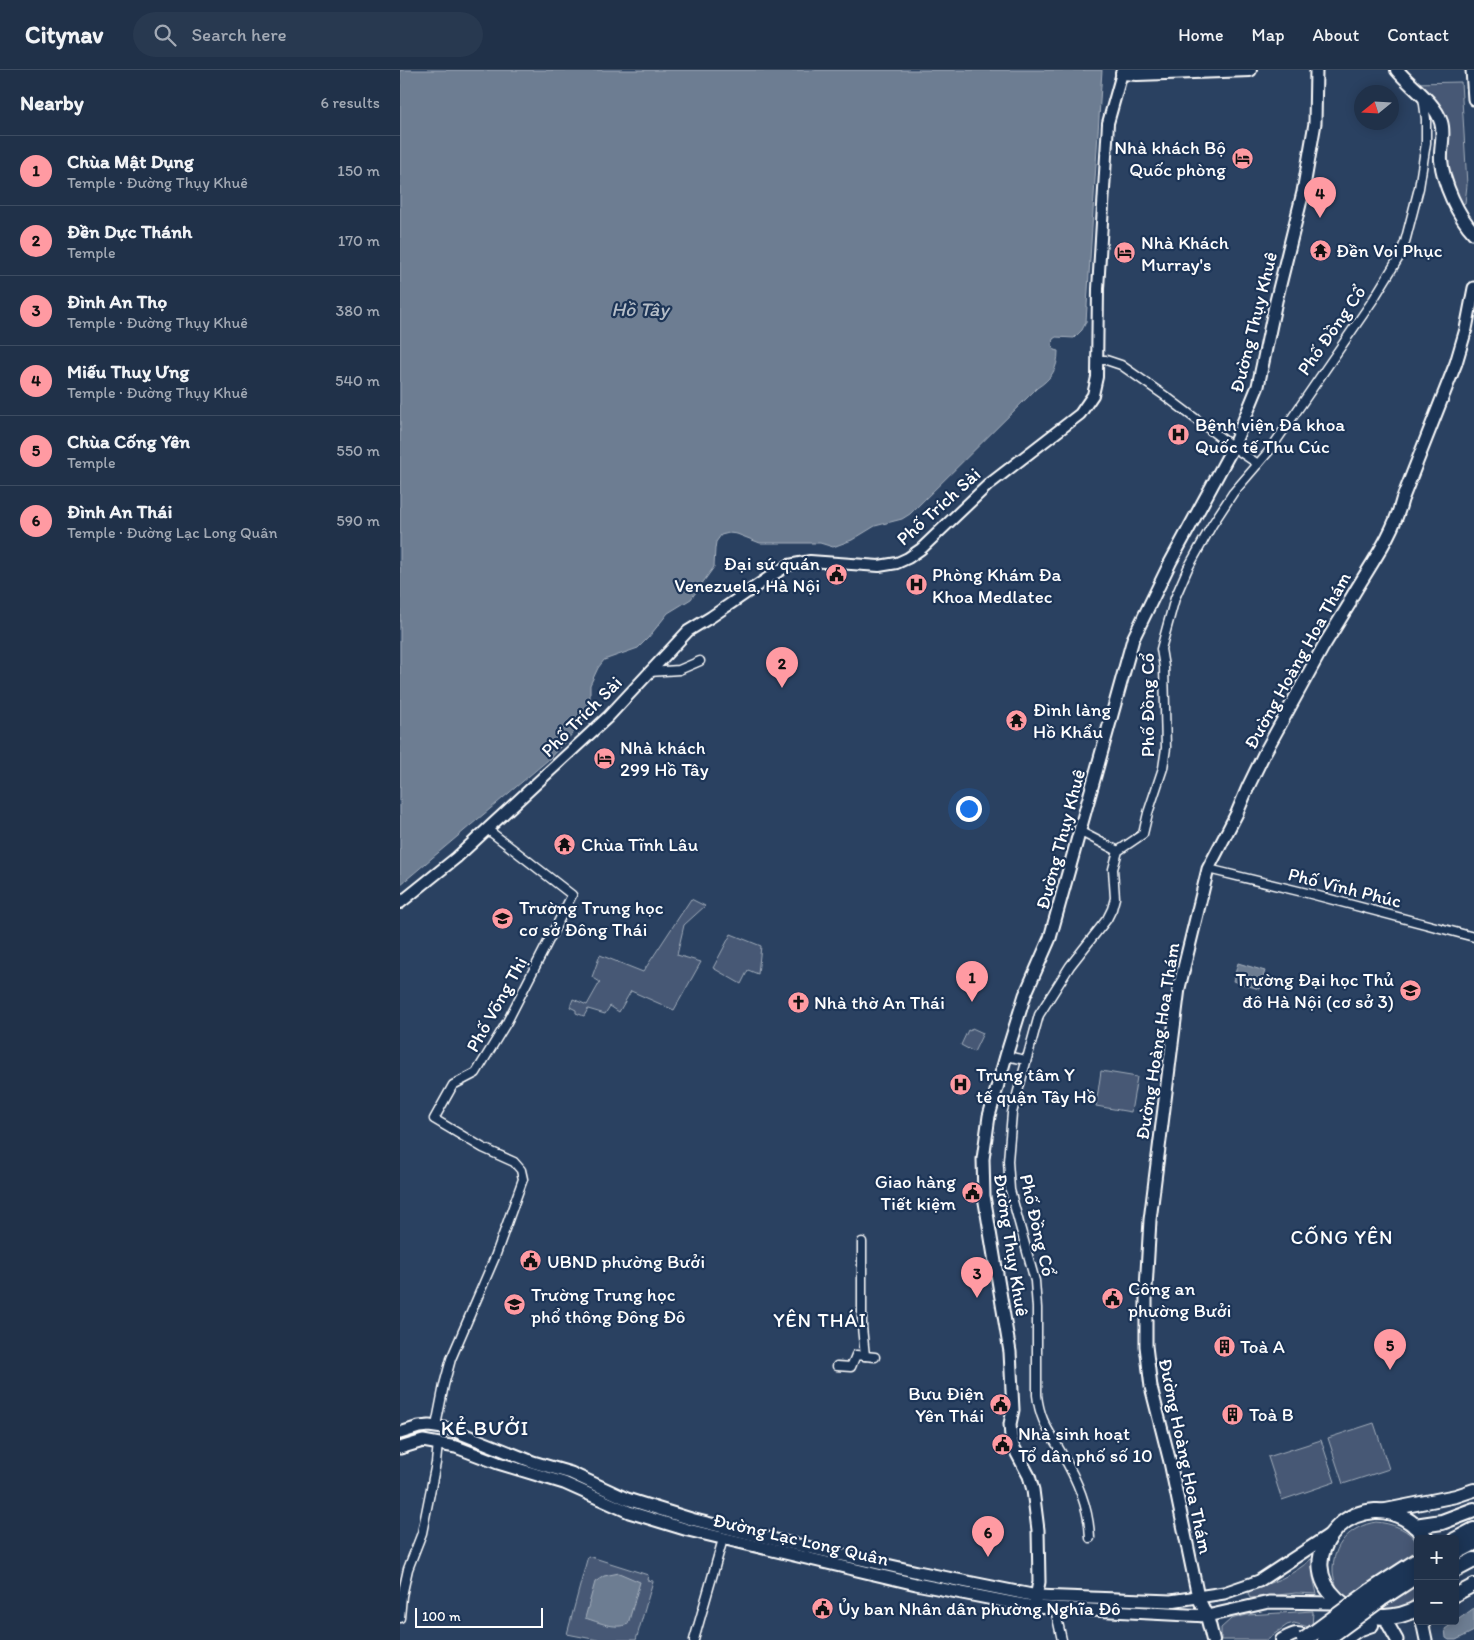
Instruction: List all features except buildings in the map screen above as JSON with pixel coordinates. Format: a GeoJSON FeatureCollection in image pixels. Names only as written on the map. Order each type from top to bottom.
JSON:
{"type":"FeatureCollection","features":[{"type":"Feature","properties":{"kind":"highway"},"geometry":{"type":"LineString","coordinates":[[1415,1526],[1442,1522],[1474,1510]]}},
{"type":"Feature","properties":{"kind":"highway"},"geometry":{"type":"LineString","coordinates":[[1414,1611],[1400,1620],[1388,1624],[1372,1625],[1357,1621],[1344,1614],[1332,1603],[1325,1590],[1321,1575],[1321,1560],[1325,1545],[1333,1532],[1343,1522],[1367,1512],[1381,1511],[1393,1513],[1405,1518],[1423,1535]]}},
{"type":"Feature","properties":{"kind":"highway"},"geometry":{"type":"LineString","coordinates":[[1459,1538],[1474,1530]]}},
{"type":"Feature","properties":{"kind":"highway"},"geometry":{"type":"LineString","coordinates":[[1459,1551],[1474,1543]]}},
{"type":"Feature","properties":{"kind":"highway"},"geometry":{"type":"LineString","coordinates":[[1459,1568],[1474,1560]]}},
{"type":"Feature","properties":{"kind":"highway"},"geometry":{"type":"LineString","coordinates":[[1304,1640],[1372,1590],[1414,1563]]}},
{"type":"Feature","properties":{"kind":"highway"},"geometry":{"type":"LineString","coordinates":[[1325,1640],[1414,1578]]}},
{"type":"Feature","properties":{"kind":"main road"},"geometry":{"type":"LineString","coordinates":[[1123,71],[1137,74],[1250,70]]}},
{"type":"Feature","properties":{"kind":"main road","name":"Đường Thụy Khuê"},"geometry":{"type":"LineString","coordinates":[[1034,1607],[1039,1577],[1038,1530],[1033,1490],[1028,1474],[1013,1446],[1011,1437],[1010,1424],[1013,1410],[1010,1352],[983,1180],[985,1139],[1006,1056],[1026,995],[1050,938],[1133,639],[1170,563],[1233,447],[1258,386],[1276,301],[1303,192],[1315,123],[1316,70]]}},
{"type":"Feature","properties":{"kind":"main road"},"geometry":{"type":"LineString","coordinates":[[1396,70],[1435,110],[1442,124],[1441,162],[1449,190],[1458,210],[1474,233]]}},
{"type":"Feature","properties":{"kind":"main road"},"geometry":{"type":"LineString","coordinates":[[1472,76],[1474,100]]}},
{"type":"Feature","properties":{"kind":"main road","name":"Đường Hoàng Hoa Thám"},"geometry":{"type":"LineString","coordinates":[[1207,1616],[1198,1597],[1170,1462],[1151,1387],[1146,1346],[1146,1289],[1150,1220],[1179,988],[1208,869],[1237,813],[1264,754],[1393,525],[1470,330],[1469,308],[1474,288]]}},
{"type":"Feature","properties":{"kind":"main road","name":"Đường Lạc Long Quân"},"geometry":{"type":"LineString","coordinates":[[400,1433],[419,1427],[436,1426],[471,1436],[533,1462],[571,1473],[583,1484],[629,1512],[775,1545],[916,1584],[1034,1607],[1207,1616],[1269,1602],[1320,1601],[1332,1603]]}},
{"type":"Feature","properties":{"kind":"main road","name":"Đường Lạc Long Quân"},"geometry":{"type":"LineString","coordinates":[[400,1448],[423,1441],[438,1443],[456,1447],[498,1463],[564,1482],[583,1484]]}},
{"type":"Feature","properties":{"kind":"main road"},"geometry":{"type":"LineString","coordinates":[[1381,1511],[1456,1496],[1474,1490]]}},
{"type":"Feature","properties":{"kind":"main road","name":"Đường Lạc Long Quân"},"geometry":{"type":"LineString","coordinates":[[690,1525],[723,1539],[775,1545],[1037,1596],[1171,1601],[1224,1593],[1259,1581],[1333,1532]]}},
{"type":"Feature","properties":{"kind":"main road"},"geometry":{"type":"LineString","coordinates":[[1459,1593],[1474,1585]]}},
{"type":"Feature","properties":{"kind":"main road"},"geometry":{"type":"LineString","coordinates":[[1207,1616],[1213,1640]]}},
{"type":"Feature","properties":{"kind":"main road"},"geometry":{"type":"LineString","coordinates":[[1388,1624],[1396,1640]]}},
{"type":"Feature","properties":{"kind":"main road"},"geometry":{"type":"LineString","coordinates":[[1344,1640],[1358,1630],[1372,1625]]}},
{"type":"Feature","properties":{"kind":"main road"},"geometry":{"type":"LineString","coordinates":[[1423,1625],[1426,1640]]}},
{"type":"Feature","properties":{"kind":"main road"},"geometry":{"type":"LineString","coordinates":[[1282,1640],[1303,1634],[1309,1640]]}},
{"type":"Feature","properties":{"kind":"street","name":"Phố Trích Sài"},"geometry":{"type":"LineString","coordinates":[[400,903],[456,858],[608,717],[688,631],[711,618],[789,565],[810,561],[879,566],[897,563],[916,554],[988,484],[1080,414],[1087,405],[1096,386],[1098,289],[1108,123],[1123,71]]}},
{"type":"Feature","properties":{"kind":"street","name":"Phố Đồng Cổ"},"geometry":{"type":"LineString","coordinates":[[1090,1538],[1086,1509],[1078,1485],[1044,1423],[1039,1408],[1037,1395],[1037,1308],[1035,1281],[1010,1190],[1008,1161],[1012,1113],[1039,1015],[1070,966],[1107,919],[1112,909],[1115,898],[1113,870],[1118,851],[1143,834],[1163,768],[1166,748],[1164,666],[1161,649],[1175,598],[1188,568],[1212,525],[1234,492],[1270,450],[1373,300],[1398,258],[1405,242],[1414,206],[1426,143],[1423,97]]}},
{"type":"Feature","properties":{"kind":"street"},"geometry":{"type":"LineString","coordinates":[[1098,360],[1106,360],[1121,366],[1258,464]]}},
{"type":"Feature","properties":{"kind":"street"},"geometry":{"type":"LineString","coordinates":[[649,672],[678,670],[700,661]]}},
{"type":"Feature","properties":{"kind":"street","name":"Phố Võng Thị"},"geometry":{"type":"LineString","coordinates":[[436,1426],[451,1359],[489,1271],[523,1179],[521,1170],[514,1162],[483,1148],[434,1119],[453,1085],[476,1073],[480,1068],[507,1022],[572,895],[487,829]]}},
{"type":"Feature","properties":{"kind":"street"},"geometry":{"type":"LineString","coordinates":[[1079,831],[1118,851]]}},
{"type":"Feature","properties":{"kind":"street","name":"Phố Vĩnh Phúc"},"geometry":{"type":"LineString","coordinates":[[1208,869],[1474,937]]}},
{"type":"Feature","properties":{"kind":"street"},"geometry":{"type":"LineString","coordinates":[[1006,1056],[1026,1060]]}},
{"type":"Feature","properties":{"kind":"street"},"geometry":{"type":"LineString","coordinates":[[862,1242],[862,1328],[865,1356]]}},
{"type":"Feature","properties":{"kind":"street"},"geometry":{"type":"LineString","coordinates":[[836,1366],[851,1367],[856,1355],[875,1357]]}},
{"type":"Feature","properties":{"kind":"street"},"geometry":{"type":"LineString","coordinates":[[400,1618],[402,1596],[408,1570],[422,1533],[436,1463],[438,1443]]}},
{"type":"Feature","properties":{"kind":"street"},"geometry":{"type":"LineString","coordinates":[[694,1640],[723,1539]]}},
{"type":"Feature","properties":{"kind":"street"},"geometry":{"type":"LineString","coordinates":[[1055,1608],[1062,1640]]}},
{"type":"Feature","properties":{"kind":"shaded area"},"geometry":{"type":"Polygon","coordinates":[[[1461,82],[1467,185],[1465,203],[1462,204],[1448,177],[1445,134],[1415,83],[1461,82]]]}},
{"type":"Feature","properties":{"kind":"shaded area"},"geometry":{"type":"Polygon","coordinates":[[[691,899],[705,906],[684,925],[677,955],[701,962],[674,1010],[631,991],[619,1012],[610,1006],[605,1014],[588,1009],[584,1016],[576,1013],[576,1010],[570,1007],[573,999],[587,1005],[600,982],[592,977],[600,955],[643,972],[691,899]]]}},
{"type":"Feature","properties":{"kind":"shaded area"},"geometry":{"type":"Polygon","coordinates":[[[731,934],[761,946],[758,974],[748,970],[741,984],[713,968],[731,934]]]}},
{"type":"Feature","properties":{"kind":"shaded area"},"geometry":{"type":"Polygon","coordinates":[[[972,1028],[983,1033],[974,1052],[961,1045],[968,1030],[970,1031],[972,1028]]]}},
{"type":"Feature","properties":{"kind":"shaded area"},"geometry":{"type":"Polygon","coordinates":[[[1101,1071],[1137,1077],[1131,1112],[1096,1106],[1101,1071]]]}},
{"type":"Feature","properties":{"kind":"shaded area"},"geometry":{"type":"Polygon","coordinates":[[[1374,1423],[1389,1469],[1343,1484],[1328,1438],[1374,1423]]]}},
{"type":"Feature","properties":{"kind":"shaded area"},"geometry":{"type":"Polygon","coordinates":[[[1321,1440],[1335,1482],[1282,1500],[1268,1457],[1321,1440]]]}},
{"type":"Feature","properties":{"kind":"shaded area"},"geometry":{"type":"Polygon","coordinates":[[[1376,1522],[1394,1525],[1410,1534],[1414,1539],[1414,1598],[1397,1611],[1381,1612],[1351,1602],[1343,1597],[1337,1588],[1333,1572],[1333,1562],[1339,1545],[1351,1532],[1376,1522]]]}},
{"type":"Feature","properties":{"kind":"shaded area"},"geometry":{"type":"Polygon","coordinates":[[[588,1556],[648,1575],[647,1580],[653,1581],[636,1640],[598,1640],[567,1634],[588,1556]]]}},
{"type":"Feature","properties":{"kind":"shaded area"},"geometry":{"type":"Polygon","coordinates":[[[1311,1559],[1314,1560],[1313,1577],[1317,1594],[1296,1593],[1250,1598],[1248,1594],[1251,1589],[1283,1578],[1298,1570],[1311,1559]]]}},
{"type":"Feature","properties":{"kind":"shaded area"},"geometry":{"type":"Polygon","coordinates":[[[1313,1611],[1312,1628],[1294,1623],[1287,1625],[1266,1640],[1221,1640],[1221,1628],[1231,1619],[1247,1615],[1313,1611]]]}},
{"type":"Feature","properties":{"kind":"water","name":"Hồ Tây"},"geometry":{"type":"Polygon","coordinates":[[[400,70],[1102,70],[1086,322],[1082,330],[1074,338],[1056,337],[1053,339],[1052,345],[1054,350],[1058,351],[1058,357],[1050,377],[910,514],[902,519],[875,526],[852,540],[833,547],[820,543],[760,543],[737,534],[721,535],[716,542],[714,567],[691,599],[668,613],[638,648],[604,660],[598,668],[590,685],[590,711],[586,719],[548,760],[400,885],[400,70]]]}},
{"type":"Feature","properties":{"kind":"water"},"geometry":{"type":"Polygon","coordinates":[[[1238,963],[1265,971],[1259,989],[1233,981],[1238,963]]]}},
{"type":"Feature","properties":{"kind":"water"},"geometry":{"type":"Polygon","coordinates":[[[619,1573],[640,1582],[628,1624],[612,1626],[585,1618],[595,1582],[604,1576],[619,1573]]]}},
{"type":"Feature","properties":{"kind":"water"},"geometry":{"type":"Polygon","coordinates":[[[1474,1608],[1474,1631],[1456,1640],[1449,1640],[1446,1638],[1445,1629],[1451,1625],[1459,1625],[1459,1619],[1474,1608]]]}},
{"type":"Feature","properties":{"kind":"place","name":"Nhà khách Bộ Quốc phòng"},"geometry":{"type":"Point","coordinates":[1242,158]}},
{"type":"Feature","properties":{"kind":"place","name":"Miếu Thuỵ Ưng"},"geometry":{"type":"Point","coordinates":[1320,218]}},
{"type":"Feature","properties":{"kind":"place","name":"Đền Voi Phục"},"geometry":{"type":"Point","coordinates":[1320,250]}},
{"type":"Feature","properties":{"kind":"place","name":"Nhà Khách Murray's"},"geometry":{"type":"Point","coordinates":[1125,253]}},
{"type":"Feature","properties":{"kind":"place","name":"Bệnh viện Đa khoa Quốc tế Thu Cúc"},"geometry":{"type":"Point","coordinates":[1179,435]}},
{"type":"Feature","properties":{"kind":"place","name":"Đại sứ quán Venezuela, Hà Nội"},"geometry":{"type":"Point","coordinates":[836,574]}},
{"type":"Feature","properties":{"kind":"place","name":"Phòng Khám Đa Khoa Medlatec"},"geometry":{"type":"Point","coordinates":[916,585]}},
{"type":"Feature","properties":{"kind":"place","name":"Đền Dực Thánh"},"geometry":{"type":"Point","coordinates":[782,688]}},
{"type":"Feature","properties":{"kind":"place","name":"Đình làng Hồ Khẩu"},"geometry":{"type":"Point","coordinates":[1017,720]}},
{"type":"Feature","properties":{"kind":"place","name":"Nhà khách 299 Hồ Tây"},"geometry":{"type":"Point","coordinates":[604,758]}},
{"type":"Feature","properties":{"kind":"place","name":"Chùa Tĩnh Lâu"},"geometry":{"type":"Point","coordinates":[565,844]}},
{"type":"Feature","properties":{"kind":"place","name":"Trường Trung học cơ sở Đông Thái"},"geometry":{"type":"Point","coordinates":[503,918]}},
{"type":"Feature","properties":{"kind":"place","name":"Trường Đại học Thủ đô Hà Nội (cơ sở 3)"},"geometry":{"type":"Point","coordinates":[1410,990]}},
{"type":"Feature","properties":{"kind":"place","name":"Nhà thờ An Thái"},"geometry":{"type":"Point","coordinates":[798,1002]}},
{"type":"Feature","properties":{"kind":"place","name":"Chùa Mật Dụng"},"geometry":{"type":"Point","coordinates":[972,1002]}},
{"type":"Feature","properties":{"kind":"place","name":"Trung tâm Y tế quận Tây Hồ"},"geometry":{"type":"Point","coordinates":[960,1085]}},
{"type":"Feature","properties":{"kind":"place","name":"Giao hàng Tiết kiệm"},"geometry":{"type":"Point","coordinates":[972,1192]}},
{"type":"Feature","properties":{"kind":"place","name":"UBND phường Bưởi"},"geometry":{"type":"Point","coordinates":[531,1261]}},
{"type":"Feature","properties":{"kind":"place","name":"Đình An Thọ"},"geometry":{"type":"Point","coordinates":[977,1298]}},
{"type":"Feature","properties":{"kind":"place","name":"Công an phường Bưởi"},"geometry":{"type":"Point","coordinates":[1112,1299]}},
{"type":"Feature","properties":{"kind":"place","name":"Trường Trung học phổ thông Đông Đô"},"geometry":{"type":"Point","coordinates":[515,1305]}},
{"type":"Feature","properties":{"kind":"place","name":"Toà A"},"geometry":{"type":"Point","coordinates":[1224,1346]}},
{"type":"Feature","properties":{"kind":"place","name":"Chùa Cống Yên"},"geometry":{"type":"Point","coordinates":[1390,1370]}},
{"type":"Feature","properties":{"kind":"place","name":"Bưu Điện Yên Thái"},"geometry":{"type":"Point","coordinates":[1000,1404]}},
{"type":"Feature","properties":{"kind":"place","name":"Toà B"},"geometry":{"type":"Point","coordinates":[1233,1414]}},
{"type":"Feature","properties":{"kind":"place","name":"Nhà sinh hoạt Tổ dân phố số 10"},"geometry":{"type":"Point","coordinates":[1002,1444]}},
{"type":"Feature","properties":{"kind":"place","name":"Đình An Thái"},"geometry":{"type":"Point","coordinates":[988,1557]}},
{"type":"Feature","properties":{"kind":"place","name":"Ủy ban Nhân dân phường Nghĩa Đô"},"geometry":{"type":"Point","coordinates":[822,1608]}},
{"type":"Feature","properties":{"kind":"district","name":"CỐNG YÊN"},"geometry":{"type":"Point","coordinates":[1342,1237]}},
{"type":"Feature","properties":{"kind":"district","name":"YÊN THÁI"},"geometry":{"type":"Point","coordinates":[820,1320]}},
{"type":"Feature","properties":{"kind":"district","name":"KẺ BƯỞI"},"geometry":{"type":"Point","coordinates":[485,1428]}}]}
